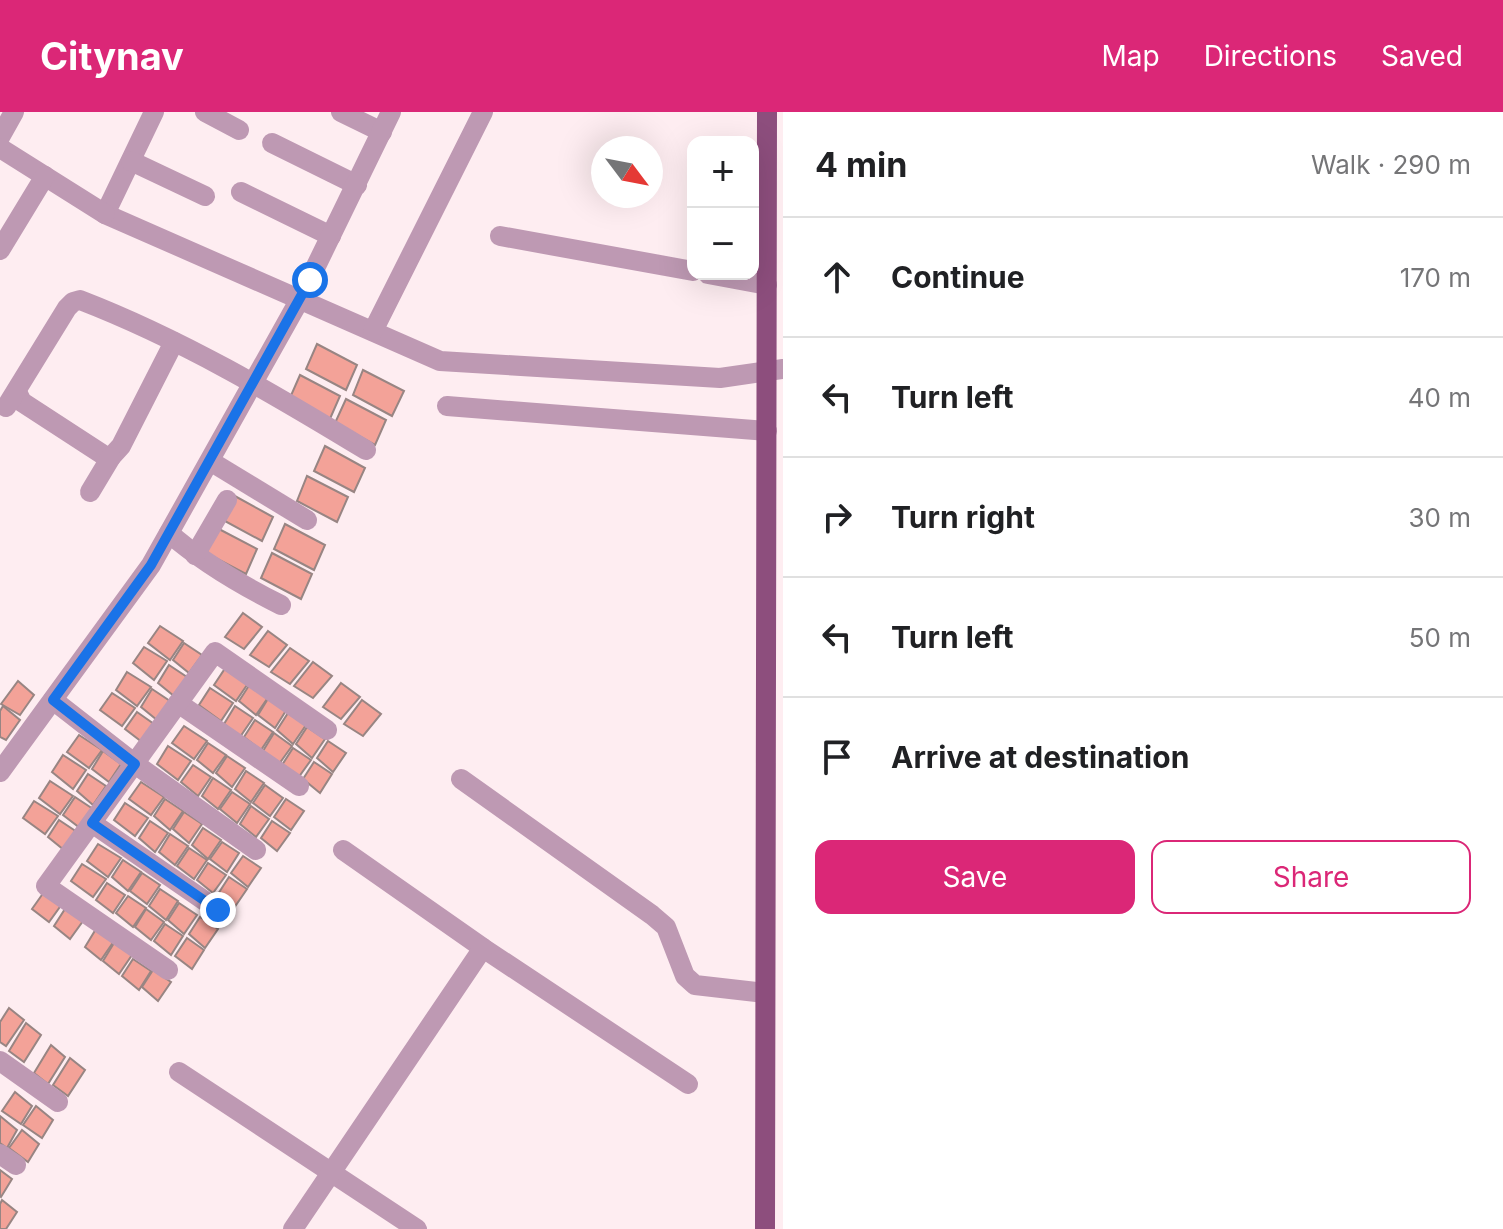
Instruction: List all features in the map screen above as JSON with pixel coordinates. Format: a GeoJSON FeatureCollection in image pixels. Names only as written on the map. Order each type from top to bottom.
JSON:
{"type":"FeatureCollection","features":[{"type":"Feature","properties":{"kind":"main road"},"geometry":{"type":"LineString","coordinates":[[765,1229],[767,431],[775,370],[767,285],[767,112]]}},
{"type":"Feature","properties":{"kind":"street"},"geometry":{"type":"LineString","coordinates":[[0,137],[14,112]]}},
{"type":"Feature","properties":{"kind":"street"},"geometry":{"type":"LineString","coordinates":[[105,214],[154,112]]}},
{"type":"Feature","properties":{"kind":"street"},"geometry":{"type":"LineString","coordinates":[[205,112],[239,130]]}},
{"type":"Feature","properties":{"kind":"street"},"geometry":{"type":"LineString","coordinates":[[341,112],[382,132]]}},
{"type":"Feature","properties":{"kind":"street"},"geometry":{"type":"LineString","coordinates":[[0,772],[151,565],[300,299],[391,112]]}},
{"type":"Feature","properties":{"kind":"street"},"geometry":{"type":"LineString","coordinates":[[373,331],[483,112]]}},
{"type":"Feature","properties":{"kind":"street"},"geometry":{"type":"LineString","coordinates":[[272,143],[357,185]]}},
{"type":"Feature","properties":{"kind":"street"},"geometry":{"type":"LineString","coordinates":[[0,148],[105,214],[440,361],[720,378],[775,370]]}},
{"type":"Feature","properties":{"kind":"street"},"geometry":{"type":"LineString","coordinates":[[131,161],[205,196]]}},
{"type":"Feature","properties":{"kind":"street"},"geometry":{"type":"LineString","coordinates":[[0,250],[6,227],[45,176]]}},
{"type":"Feature","properties":{"kind":"street"},"geometry":{"type":"LineString","coordinates":[[241,192],[331,236]]}},
{"type":"Feature","properties":{"kind":"street"},"geometry":{"type":"LineString","coordinates":[[500,236],[687,270]]}},
{"type":"Feature","properties":{"kind":"street"},"geometry":{"type":"LineString","coordinates":[[740,280],[767,285]]}},
{"type":"Feature","properties":{"kind":"street"},"geometry":{"type":"LineString","coordinates":[[111,457],[22,402],[11,399],[73,302],[80,300],[254,382],[366,450]]}},
{"type":"Feature","properties":{"kind":"street"},"geometry":{"type":"LineString","coordinates":[[90,492],[121,446],[174,342]]}},
{"type":"Feature","properties":{"kind":"street"},"geometry":{"type":"LineString","coordinates":[[447,406],[767,431]]}},
{"type":"Feature","properties":{"kind":"street"},"geometry":{"type":"LineString","coordinates":[[210,461],[307,520]]}},
{"type":"Feature","properties":{"kind":"street"},"geometry":{"type":"LineString","coordinates":[[195,555],[227,500]]}},
{"type":"Feature","properties":{"kind":"street"},"geometry":{"type":"LineString","coordinates":[[169,533],[195,555],[281,605]]}},
{"type":"Feature","properties":{"kind":"street"},"geometry":{"type":"LineString","coordinates":[[168,970],[46,886],[215,652],[327,730]]}},
{"type":"Feature","properties":{"kind":"street"},"geometry":{"type":"LineString","coordinates":[[53,700],[135,764],[256,850]]}},
{"type":"Feature","properties":{"kind":"street"},"geometry":{"type":"LineString","coordinates":[[178,703],[299,786]]}},
{"type":"Feature","properties":{"kind":"street"},"geometry":{"type":"LineString","coordinates":[[461,779],[666,927],[681,968],[691,982],[703,988],[765,993]]}},
{"type":"Feature","properties":{"kind":"street"},"geometry":{"type":"LineString","coordinates":[[92,823],[218,910]]}},
{"type":"Feature","properties":{"kind":"street"},"geometry":{"type":"LineString","coordinates":[[343,850],[483,948],[688,1084]]}},
{"type":"Feature","properties":{"kind":"street"},"geometry":{"type":"LineString","coordinates":[[293,1229],[483,948]]}},
{"type":"Feature","properties":{"kind":"street"},"geometry":{"type":"LineString","coordinates":[[0,1061],[58,1102]]}},
{"type":"Feature","properties":{"kind":"street"},"geometry":{"type":"LineString","coordinates":[[179,1072],[417,1229]]}},
{"type":"Feature","properties":{"kind":"building"},"geometry":{"type":"Polygon","coordinates":[[[317,344],[357,365],[346,390],[306,369],[317,344]]]}},
{"type":"Feature","properties":{"kind":"building"},"geometry":{"type":"Polygon","coordinates":[[[363,370],[404,391],[392,416],[353,395],[363,370]]]}},
{"type":"Feature","properties":{"kind":"building"},"geometry":{"type":"Polygon","coordinates":[[[300,375],[340,396],[329,421],[289,400],[300,375]]]}},
{"type":"Feature","properties":{"kind":"building"},"geometry":{"type":"Polygon","coordinates":[[[346,399],[386,420],[375,445],[335,423],[346,399]]]}},
{"type":"Feature","properties":{"kind":"building"},"geometry":{"type":"Polygon","coordinates":[[[325,446],[365,468],[354,492],[314,471],[325,446]]]}},
{"type":"Feature","properties":{"kind":"building"},"geometry":{"type":"Polygon","coordinates":[[[307,476],[348,497],[337,522],[297,501],[307,476]]]}},
{"type":"Feature","properties":{"kind":"building"},"geometry":{"type":"Polygon","coordinates":[[[233,495],[273,517],[262,541],[223,520],[233,495]]]}},
{"type":"Feature","properties":{"kind":"building"},"geometry":{"type":"Polygon","coordinates":[[[285,524],[325,545],[314,570],[274,549],[285,524]]]}},
{"type":"Feature","properties":{"kind":"building"},"geometry":{"type":"Polygon","coordinates":[[[217,528],[257,549],[246,574],[206,553],[217,528]]]}},
{"type":"Feature","properties":{"kind":"building"},"geometry":{"type":"Polygon","coordinates":[[[272,553],[312,574],[301,599],[261,578],[272,553]]]}},
{"type":"Feature","properties":{"kind":"building"},"geometry":{"type":"Polygon","coordinates":[[[243,613],[262,627],[244,649],[225,637],[243,613]]]}},
{"type":"Feature","properties":{"kind":"building"},"geometry":{"type":"Polygon","coordinates":[[[160,626],[183,641],[170,660],[148,643],[160,626]]]}},
{"type":"Feature","properties":{"kind":"building"},"geometry":{"type":"Polygon","coordinates":[[[268,631],[287,645],[269,667],[250,655],[268,631]]]}},
{"type":"Feature","properties":{"kind":"building"},"geometry":{"type":"Polygon","coordinates":[[[184,643],[202,655],[189,673],[173,660],[184,643]]]}},
{"type":"Feature","properties":{"kind":"building"},"geometry":{"type":"Polygon","coordinates":[[[144,647],[167,661],[154,680],[133,663],[144,647]]]}},
{"type":"Feature","properties":{"kind":"building"},"geometry":{"type":"Polygon","coordinates":[[[290,648],[309,661],[290,684],[271,672],[290,648]]]}},
{"type":"Feature","properties":{"kind":"building"},"geometry":{"type":"Polygon","coordinates":[[[313,662],[332,676],[313,698],[294,686],[313,662]]]}},
{"type":"Feature","properties":{"kind":"building"},"geometry":{"type":"Polygon","coordinates":[[[169,665],[187,677],[174,696],[158,683],[169,665]]]}},
{"type":"Feature","properties":{"kind":"building"},"geometry":{"type":"Polygon","coordinates":[[[226,667],[249,682],[236,701],[214,685],[226,667]]]}},
{"type":"Feature","properties":{"kind":"building"},"geometry":{"type":"Polygon","coordinates":[[[127,672],[151,687],[137,706],[116,690],[127,672]]]}},
{"type":"Feature","properties":{"kind":"building"},"geometry":{"type":"Polygon","coordinates":[[[18,681],[34,695],[20,715],[1,704],[18,681]]]}},
{"type":"Feature","properties":{"kind":"building"},"geometry":{"type":"Polygon","coordinates":[[[341,683],[360,697],[341,719],[323,707],[341,683]]]}},
{"type":"Feature","properties":{"kind":"building"},"geometry":{"type":"Polygon","coordinates":[[[250,684],[269,696],[256,715],[239,701],[250,684]]]}},
{"type":"Feature","properties":{"kind":"building"},"geometry":{"type":"Polygon","coordinates":[[[210,688],[233,703],[221,721],[199,705],[210,688]]]}},
{"type":"Feature","properties":{"kind":"building"},"geometry":{"type":"Polygon","coordinates":[[[152,689],[170,701],[157,720],[141,707],[152,689]]]}},
{"type":"Feature","properties":{"kind":"building"},"geometry":{"type":"Polygon","coordinates":[[[112,693],[135,708],[122,726],[100,710],[112,693]]]}},
{"type":"Feature","properties":{"kind":"building"},"geometry":{"type":"Polygon","coordinates":[[[269,697],[287,709],[275,728],[258,715],[269,697]]]}},
{"type":"Feature","properties":{"kind":"building"},"geometry":{"type":"Polygon","coordinates":[[[362,700],[381,714],[363,736],[344,724],[362,700]]]}},
{"type":"Feature","properties":{"kind":"building"},"geometry":{"type":"Polygon","coordinates":[[[3,706],[20,720],[6,740],[0,737],[0,711],[3,706]]]}},
{"type":"Feature","properties":{"kind":"building"},"geometry":{"type":"Polygon","coordinates":[[[235,706],[253,718],[240,737],[224,724],[235,706]]]}},
{"type":"Feature","properties":{"kind":"building"},"geometry":{"type":"Polygon","coordinates":[[[137,712],[154,724],[142,742],[125,729],[137,712]]]}},
{"type":"Feature","properties":{"kind":"building"},"geometry":{"type":"Polygon","coordinates":[[[288,713],[306,725],[293,744],[277,730],[288,713]]]}},
{"type":"Feature","properties":{"kind":"building"},"geometry":{"type":"Polygon","coordinates":[[[255,720],[273,732],[261,750],[244,737],[255,720]]]}},
{"type":"Feature","properties":{"kind":"building"},"geometry":{"type":"Polygon","coordinates":[[[184,726],[207,741],[194,759],[172,743],[184,726]]]}},
{"type":"Feature","properties":{"kind":"building"},"geometry":{"type":"Polygon","coordinates":[[[307,727],[325,739],[312,758],[296,744],[307,727]]]}},
{"type":"Feature","properties":{"kind":"building"},"geometry":{"type":"Polygon","coordinates":[[[274,733],[292,746],[279,764],[263,751],[274,733]]]}},
{"type":"Feature","properties":{"kind":"building"},"geometry":{"type":"Polygon","coordinates":[[[79,735],[102,750],[89,768],[67,752],[79,735]]]}},
{"type":"Feature","properties":{"kind":"building"},"geometry":{"type":"Polygon","coordinates":[[[328,741],[346,753],[333,772],[317,758],[328,741]]]}},
{"type":"Feature","properties":{"kind":"building"},"geometry":{"type":"Polygon","coordinates":[[[208,743],[226,755],[213,773],[197,760],[208,743]]]}},
{"type":"Feature","properties":{"kind":"building"},"geometry":{"type":"Polygon","coordinates":[[[168,746],[191,761],[178,780],[157,764],[168,746]]]}},
{"type":"Feature","properties":{"kind":"building"},"geometry":{"type":"Polygon","coordinates":[[[293,748],[311,760],[298,778],[282,765],[293,748]]]}},
{"type":"Feature","properties":{"kind":"building"},"geometry":{"type":"Polygon","coordinates":[[[103,751],[121,764],[109,782],[92,769],[103,751]]]}},
{"type":"Feature","properties":{"kind":"building"},"geometry":{"type":"Polygon","coordinates":[[[63,755],[86,770],[73,789],[52,772],[63,755]]]}},
{"type":"Feature","properties":{"kind":"building"},"geometry":{"type":"Polygon","coordinates":[[[227,756],[245,768],[232,787],[216,773],[227,756]]]}},
{"type":"Feature","properties":{"kind":"building"},"geometry":{"type":"Polygon","coordinates":[[[314,762],[332,774],[320,793],[303,779],[314,762]]]}},
{"type":"Feature","properties":{"kind":"building"},"geometry":{"type":"Polygon","coordinates":[[[193,765],[211,777],[198,796],[181,782],[193,765]]]}},
{"type":"Feature","properties":{"kind":"building"},"geometry":{"type":"Polygon","coordinates":[[[246,771],[264,783],[251,802],[235,789],[246,771]]]}},
{"type":"Feature","properties":{"kind":"building"},"geometry":{"type":"Polygon","coordinates":[[[88,774],[106,786],[93,805],[77,791],[88,774]]]}},
{"type":"Feature","properties":{"kind":"building"},"geometry":{"type":"Polygon","coordinates":[[[213,778],[231,790],[218,809],[202,796],[213,778]]]}},
{"type":"Feature","properties":{"kind":"building"},"geometry":{"type":"Polygon","coordinates":[[[50,781],[73,796],[60,814],[39,798],[50,781]]]}},
{"type":"Feature","properties":{"kind":"building"},"geometry":{"type":"Polygon","coordinates":[[[141,782],[164,797],[151,815],[129,799],[141,782]]]}},
{"type":"Feature","properties":{"kind":"building"},"geometry":{"type":"Polygon","coordinates":[[[265,785],[283,798],[270,816],[253,803],[265,785]]]}},
{"type":"Feature","properties":{"kind":"building"},"geometry":{"type":"Polygon","coordinates":[[[232,792],[250,804],[237,823],[220,809],[232,792]]]}},
{"type":"Feature","properties":{"kind":"building"},"geometry":{"type":"Polygon","coordinates":[[[75,797],[93,809],[80,828],[63,815],[75,797]]]}},
{"type":"Feature","properties":{"kind":"building"},"geometry":{"type":"Polygon","coordinates":[[[165,799],[183,811],[170,830],[154,816],[165,799]]]}},
{"type":"Feature","properties":{"kind":"building"},"geometry":{"type":"Polygon","coordinates":[[[286,799],[304,811],[291,830],[274,817],[286,799]]]}},
{"type":"Feature","properties":{"kind":"building"},"geometry":{"type":"Polygon","coordinates":[[[34,801],[58,816],[45,834],[23,818],[34,801]]]}},
{"type":"Feature","properties":{"kind":"building"},"geometry":{"type":"Polygon","coordinates":[[[125,803],[148,818],[135,836],[114,820],[125,803]]]}},
{"type":"Feature","properties":{"kind":"building"},"geometry":{"type":"Polygon","coordinates":[[[251,806],[269,819],[256,837],[240,824],[251,806]]]}},
{"type":"Feature","properties":{"kind":"building"},"geometry":{"type":"Polygon","coordinates":[[[184,812],[202,824],[189,843],[173,829],[184,812]]]}},
{"type":"Feature","properties":{"kind":"building"},"geometry":{"type":"Polygon","coordinates":[[[59,820],[77,832],[64,850],[48,837],[59,820]]]}},
{"type":"Feature","properties":{"kind":"building"},"geometry":{"type":"Polygon","coordinates":[[[150,821],[168,833],[155,852],[139,838],[150,821]]]}},
{"type":"Feature","properties":{"kind":"building"},"geometry":{"type":"Polygon","coordinates":[[[272,821],[290,833],[277,851],[261,838],[272,821]]]}},
{"type":"Feature","properties":{"kind":"building"},"geometry":{"type":"Polygon","coordinates":[[[203,828],[221,840],[208,859],[192,845],[203,828]]]}},
{"type":"Feature","properties":{"kind":"building"},"geometry":{"type":"Polygon","coordinates":[[[170,834],[188,846],[175,865],[159,852],[170,834]]]}},
{"type":"Feature","properties":{"kind":"building"},"geometry":{"type":"Polygon","coordinates":[[[222,842],[239,853],[227,872],[210,859],[222,842]]]}},
{"type":"Feature","properties":{"kind":"building"},"geometry":{"type":"Polygon","coordinates":[[[98,844],[121,858],[108,877],[87,861],[98,844]]]}},
{"type":"Feature","properties":{"kind":"building"},"geometry":{"type":"Polygon","coordinates":[[[189,848],[207,860],[194,879],[177,866],[189,848]]]}},
{"type":"Feature","properties":{"kind":"building"},"geometry":{"type":"Polygon","coordinates":[[[243,856],[261,868],[248,887],[231,873],[243,856]]]}},
{"type":"Feature","properties":{"kind":"building"},"geometry":{"type":"Polygon","coordinates":[[[123,860],[141,872],[128,891],[112,877],[123,860]]]}},
{"type":"Feature","properties":{"kind":"building"},"geometry":{"type":"Polygon","coordinates":[[[208,863],[226,875],[213,893],[197,880],[208,863]]]}},
{"type":"Feature","properties":{"kind":"building"},"geometry":{"type":"Polygon","coordinates":[[[82,864],[106,879],[93,897],[71,881],[82,864]]]}},
{"type":"Feature","properties":{"kind":"building"},"geometry":{"type":"Polygon","coordinates":[[[142,873],[160,885],[147,904],[130,891],[142,873]]]}},
{"type":"Feature","properties":{"kind":"building"},"geometry":{"type":"Polygon","coordinates":[[[229,877],[247,889],[234,908],[218,894],[229,877]]]}},
{"type":"Feature","properties":{"kind":"building"},"geometry":{"type":"Polygon","coordinates":[[[107,883],[125,895],[113,913],[96,900],[107,883]]]}},
{"type":"Feature","properties":{"kind":"building"},"geometry":{"type":"Polygon","coordinates":[[[160,889],[178,901],[166,920],[149,906],[160,889]]]}},
{"type":"Feature","properties":{"kind":"building"},"geometry":{"type":"Polygon","coordinates":[[[44,892],[62,904],[49,922],[32,909],[44,892]]]}},
{"type":"Feature","properties":{"kind":"building"},"geometry":{"type":"Polygon","coordinates":[[[128,896],[146,908],[133,927],[116,913],[128,896]]]}},
{"type":"Feature","properties":{"kind":"building"},"geometry":{"type":"Polygon","coordinates":[[[179,903],[197,915],[184,934],[168,920],[179,903]]]}},
{"type":"Feature","properties":{"kind":"building"},"geometry":{"type":"Polygon","coordinates":[[[65,909],[83,921],[70,939],[54,926],[65,909]]]}},
{"type":"Feature","properties":{"kind":"building"},"geometry":{"type":"Polygon","coordinates":[[[146,909],[164,922],[151,940],[135,927],[146,909]]]}},
{"type":"Feature","properties":{"kind":"building"},"geometry":{"type":"Polygon","coordinates":[[[200,917],[218,929],[205,948],[189,934],[200,917]]]}},
{"type":"Feature","properties":{"kind":"building"},"geometry":{"type":"Polygon","coordinates":[[[165,924],[183,936],[171,955],[154,941],[165,924]]]}},
{"type":"Feature","properties":{"kind":"building"},"geometry":{"type":"Polygon","coordinates":[[[96,929],[114,941],[101,960],[85,947],[96,929]]]}},
{"type":"Feature","properties":{"kind":"building"},"geometry":{"type":"Polygon","coordinates":[[[187,938],[204,950],[192,969],[175,956],[187,938]]]}},
{"type":"Feature","properties":{"kind":"building"},"geometry":{"type":"Polygon","coordinates":[[[114,943],[132,955],[119,974],[103,961],[114,943]]]}},
{"type":"Feature","properties":{"kind":"building"},"geometry":{"type":"Polygon","coordinates":[[[133,959],[151,971],[139,990],[122,976],[133,959]]]}},
{"type":"Feature","properties":{"kind":"building"},"geometry":{"type":"Polygon","coordinates":[[[153,970],[171,982],[158,1001],[142,987],[153,970]]]}},
{"type":"Feature","properties":{"kind":"building"},"geometry":{"type":"Polygon","coordinates":[[[9,1008],[24,1020],[6,1046],[0,1042],[0,1022],[9,1008]]]}},
{"type":"Feature","properties":{"kind":"building"},"geometry":{"type":"Polygon","coordinates":[[[26,1023],[41,1035],[24,1062],[9,1051],[26,1023]]]}},
{"type":"Feature","properties":{"kind":"building"},"geometry":{"type":"Polygon","coordinates":[[[51,1045],[65,1057],[48,1084],[34,1073],[51,1045]]]}},
{"type":"Feature","properties":{"kind":"building"},"geometry":{"type":"Polygon","coordinates":[[[70,1058],[85,1070],[68,1096],[53,1085],[70,1058]]]}},
{"type":"Feature","properties":{"kind":"building"},"geometry":{"type":"Polygon","coordinates":[[[15,1092],[32,1106],[21,1124],[2,1111],[15,1092]]]}},
{"type":"Feature","properties":{"kind":"building"},"geometry":{"type":"Polygon","coordinates":[[[36,1106],[53,1120],[42,1138],[23,1125],[36,1106]]]}},
{"type":"Feature","properties":{"kind":"building"},"geometry":{"type":"Polygon","coordinates":[[[0,1116],[17,1130],[7,1148],[0,1143],[0,1116]]]}},
{"type":"Feature","properties":{"kind":"building"},"geometry":{"type":"Polygon","coordinates":[[[22,1130],[39,1144],[28,1162],[9,1148],[22,1130]]]}},
{"type":"Feature","properties":{"kind":"building"},"geometry":{"type":"Polygon","coordinates":[[[0,1170],[12,1179],[1,1197],[0,1196],[0,1170]]]}},
{"type":"Feature","properties":{"kind":"building"},"geometry":{"type":"Polygon","coordinates":[[[2,1200],[17,1212],[6,1229],[0,1229],[2,1200]]]}},
{"type":"Feature","properties":{"kind":"route"},"geometry":{"type":"LineString","coordinates":[[218,910],[92,823],[135,764],[53,700],[151,565],[310,280]]}}]}
